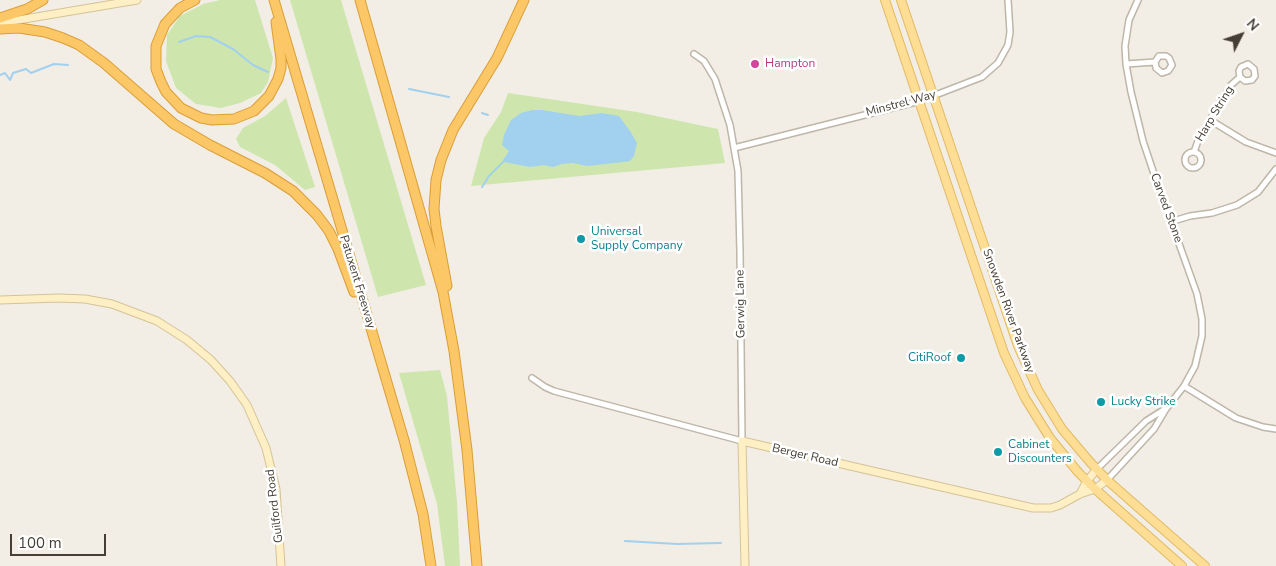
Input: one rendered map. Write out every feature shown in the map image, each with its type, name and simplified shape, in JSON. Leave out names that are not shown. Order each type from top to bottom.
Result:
[{"type":"highway","points":[[0,18],[27,9],[43,0]]},
{"type":"highway","points":[[195,0],[180,8],[165,24],[156,46],[156,69],[160,82],[166,92],[182,108],[200,118],[224,120],[244,116],[254,111],[269,96],[278,79],[281,59],[273,0]]},
{"type":"highway","name":"Patuxent Freeway","points":[[273,0],[385,374],[416,485],[431,566]]},
{"type":"highway","points":[[360,0],[443,292],[454,351]]},
{"type":"highway","points":[[477,566],[467,450],[447,287],[436,226],[434,202],[436,180],[441,160],[453,130],[497,58],[524,0]]},
{"type":"highway","points":[[0,29],[19,28],[45,32],[64,38],[79,46],[104,63],[174,124],[265,173],[293,191],[306,203],[338,248],[385,374]]},
{"type":"main road","name":"Snowden River Parkway","points":[[885,0],[1004,353],[1016,380],[1050,438],[1087,481],[1182,566]]},
{"type":"main road","name":"Snowden River Parkway","points":[[901,0],[1015,338],[1029,372],[1048,408],[1078,449],[1107,480],[1205,566]]},
{"type":"street","points":[[0,23],[137,0]]},
{"type":"street","name":"Minstrel Way","points":[[734,148],[920,101],[972,82],[998,64],[1003,56],[1009,40],[1008,0]]},
{"type":"street","name":"Carved Stone","points":[[1107,480],[1154,429],[1166,408],[1184,386],[1198,355],[1202,336],[1202,319],[1193,282],[1143,142],[1131,92],[1126,64],[1126,33],[1133,8],[1138,0]]},
{"type":"street","name":"Gerwig Lane","points":[[694,54],[704,61],[715,79],[730,126],[739,185],[745,566]]},
{"type":"street","points":[[1126,64],[1155,62]]},
{"type":"street","name":"Harp String","points":[[1194,152],[1199,138],[1210,120],[1232,85],[1240,77]]},
{"type":"street","points":[[1210,120],[1246,142],[1276,153]]},
{"type":"street","points":[[1170,222],[1190,216],[1212,213],[1237,205],[1258,192],[1276,169]]},
{"type":"street","name":"Guilford Road","points":[[0,300],[59,298],[85,299],[112,304],[158,321],[187,340],[211,360],[247,405],[266,448],[276,489],[281,566]]},
{"type":"street","name":"Berger Road","points":[[532,378],[544,387],[554,391],[742,441],[1033,508],[1051,508],[1060,505],[1080,494],[1095,489],[1107,480]]},
{"type":"street","points":[[1184,386],[1236,418],[1263,427],[1276,429]]},
{"type":"street","name":"Carved Stone","points":[[1097,469],[1146,421],[1166,408]]},
{"type":"street","points":[[1080,494],[1087,481],[1097,469]]},
{"type":"green space","points":[[220,0],[255,0],[273,58],[268,82],[261,93],[240,103],[221,108],[196,104],[176,88],[166,61],[167,35],[180,16],[203,4]]},
{"type":"green space","points":[[290,0],[341,0],[426,285],[378,297]]},
{"type":"green space","points":[[508,93],[637,112],[718,129],[725,163],[471,186],[484,138],[501,112]]},
{"type":"green space","points":[[286,98],[315,187],[305,190],[275,165],[240,147],[236,139],[243,128],[265,116]]},
{"type":"green space","points":[[440,370],[447,396],[457,502],[460,566],[445,566],[437,504],[399,373]]},
{"type":"water","points":[[532,110],[579,116],[602,113],[619,116],[637,143],[634,156],[630,161],[588,166],[572,163],[553,167],[544,165],[530,167],[504,162],[503,160],[509,151],[502,145],[504,135],[511,120],[521,113]]},
{"type":"waterway","points":[[179,42],[196,36],[210,37],[233,49],[253,65],[268,72]]},
{"type":"waterway","points":[[0,75],[5,73],[10,80],[13,73],[26,69],[31,73],[54,64],[68,65]]},
{"type":"waterway","points":[[409,89],[449,97]]},
{"type":"waterway","points":[[482,113],[488,115]]},
{"type":"waterway","points":[[482,187],[489,176],[504,161]]},
{"type":"waterway","points":[[625,541],[677,544],[721,543]]},
{"type":"place","name":"Hampton","points":[[755,64]]},
{"type":"place","name":"Universal Supply Company","points":[[581,239]]},
{"type":"place","name":"CitiRoof","points":[[961,358]]},
{"type":"place","name":"Lucky Strike","points":[[1101,402]]},
{"type":"place","name":"Cabinet Discounters","points":[[998,452]]}]
